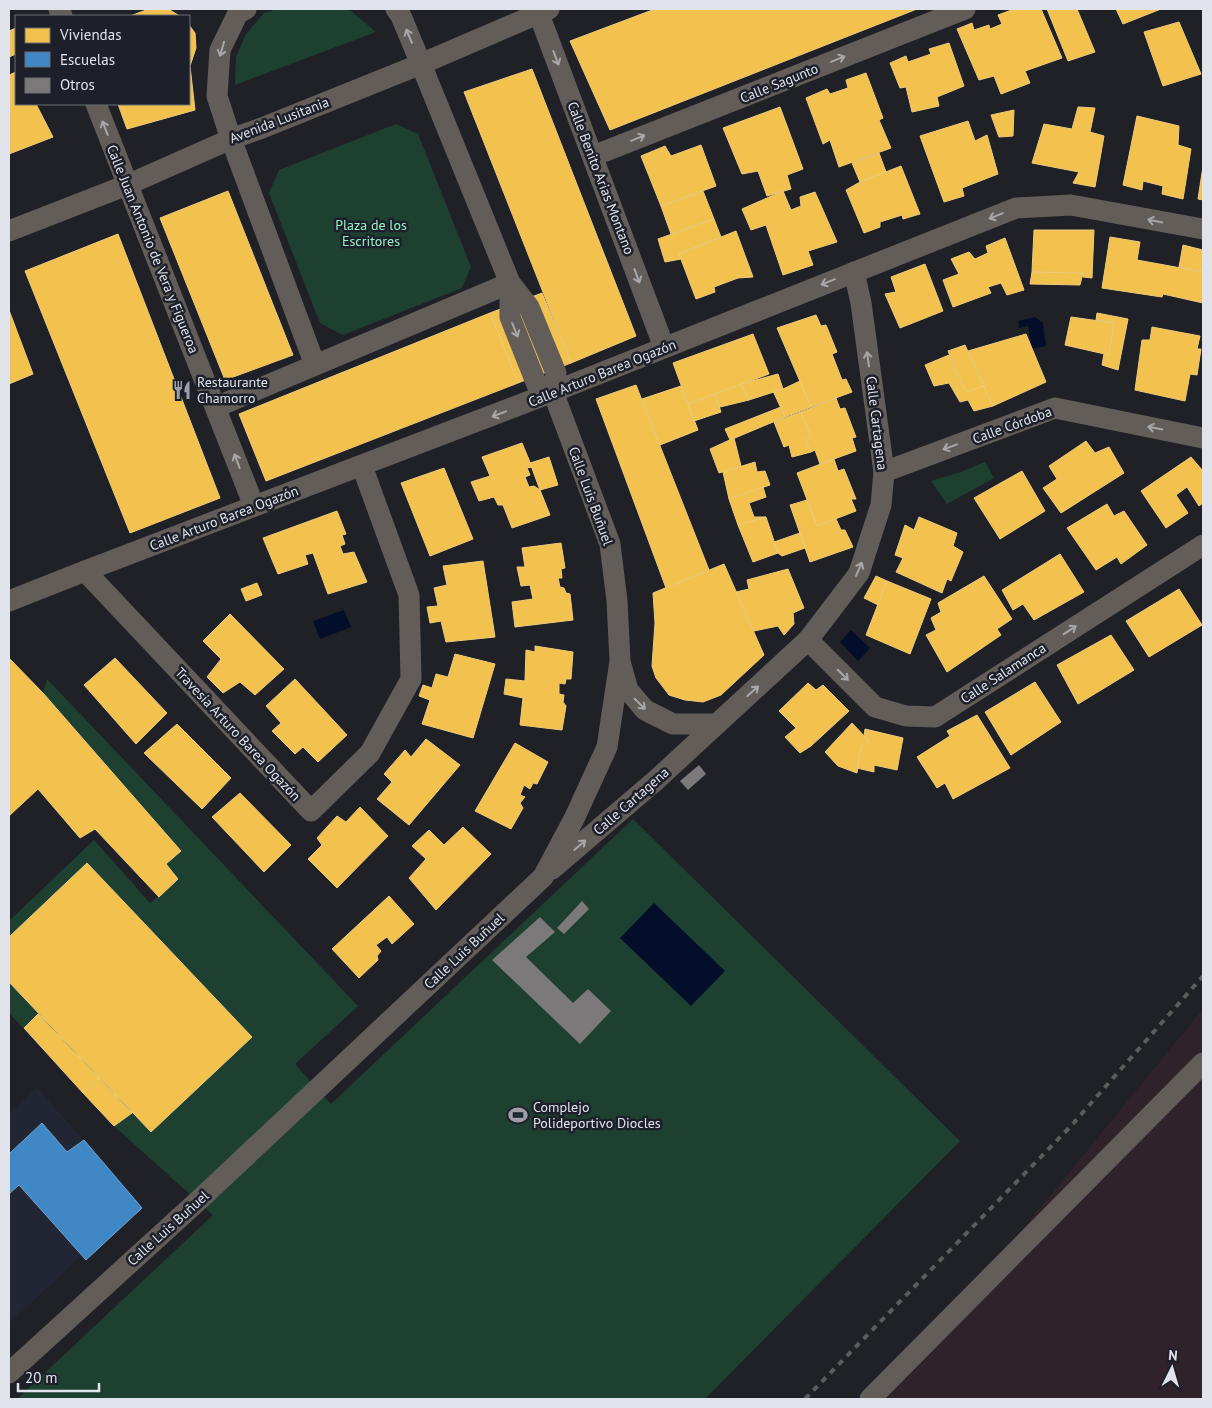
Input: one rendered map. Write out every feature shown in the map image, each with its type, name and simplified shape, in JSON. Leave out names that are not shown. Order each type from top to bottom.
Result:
[{"type":"street","points":[[396,9],[401,16],[421,64],[510,283],[510,317],[537,385],[553,392]]},
{"type":"street","name":"Calle Sagunto","points":[[593,156],[965,9]]},
{"type":"street","points":[[237,10],[220,50],[217,96],[315,365]]},
{"type":"street","name":"Avenida Lusitania","points":[[9,231],[127,185],[231,138],[262,128],[421,64],[541,10]]},
{"type":"street","name":"Calle Benito Arias Montano","points":[[541,10],[664,347]]},
{"type":"street","name":"Calle Juan Antonio de Vera y Figueroa","points":[[96,105],[254,506]]},
{"type":"street","name":"Calle Arturo Barea Ogazón","points":[[9,601],[553,392],[1016,208],[1071,205],[1203,229]]},
{"type":"street","name":"Calle Cartagena","points":[[543,877],[655,781],[808,640],[858,573],[881,505],[884,472],[861,303],[854,272]]},
{"type":"street","points":[[216,407],[510,283]]},
{"type":"street","name":"Calle Luis Buñuel","points":[[9,1373],[191,1207],[543,877],[574,819],[607,747],[620,661],[617,601],[610,544],[553,392]]},
{"type":"street","name":"Calle Córdoba","points":[[884,472],[1055,408],[1203,438]]},
{"type":"street","name":"Travesía Arturo Barea Ogazón","points":[[85,571],[311,810],[370,753],[410,679],[409,595],[362,466]]},
{"type":"street","name":"Calle Salamanca","points":[[808,640],[875,707],[906,716],[934,717],[1203,545]]},
{"type":"street","points":[[620,661],[628,690],[645,710],[672,724],[717,724]]},
{"type":"street","points":[[870,1399],[1203,1063]]},
{"type":"shaded area","points":[[1203,1009],[1203,1399],[884,1399]]},
{"type":"shaded area","points":[[37,1088],[140,1202],[9,1323],[9,1115]]},
{"type":"green space","points":[[277,9],[344,9],[351,11],[376,32],[235,85],[236,57],[246,34],[264,13]]},
{"type":"green space","name":"Plaza de los Escritores","points":[[396,124],[418,134],[471,267],[462,288],[343,335],[320,323],[269,193],[279,170]]},
{"type":"green space","points":[[985,462],[994,478],[947,504],[931,481],[961,472]]},
{"type":"green space","name":"Complejo Polideportivo Diocles","points":[[47,679],[358,1006],[295,1064],[331,1104],[633,819],[960,1141],[705,1399],[17,1399],[213,1215],[114,1126],[9,1013],[9,921],[94,840],[150,903],[178,879],[166,864],[181,851],[43,693]]},
{"type":"water","points":[[1035,317],[1043,323],[1046,346],[1032,349],[1028,326],[1019,328],[1018,321]]},
{"type":"water","points":[[344,610],[351,627],[320,639],[313,621]]},
{"type":"water","points":[[851,630],[870,648],[858,661],[840,642]]},
{"type":"water","points":[[654,903],[725,971],[691,1006],[620,938]]},
{"type":"building: Viviendas","points":[[149,9],[168,9],[178,15],[133,15]]},
{"type":"building: Viviendas","points":[[655,9],[917,9],[610,130],[570,41]]},
{"type":"building: Viviendas","points":[[1014,9],[1041,9],[1062,58],[1025,71],[1030,83],[1001,94],[994,76],[979,80],[957,29],[972,23],[974,30],[989,25],[990,29],[1002,24],[998,15]]},
{"type":"building: Viviendas","points":[[1047,9],[1077,9],[1095,52],[1068,61]]},
{"type":"building: Viviendas","points":[[1116,9],[1161,9],[1123,24]]},
{"type":"building: Viviendas","points":[[1179,22],[1201,74],[1163,86],[1144,32]]},
{"type":"building: Viviendas","points":[[190,26],[195,33],[196,48],[190,66]]},
{"type":"building: Viviendas","points":[[15,28],[15,54],[9,57],[9,31]]},
{"type":"building: Viviendas","points":[[949,43],[964,86],[937,97],[939,106],[912,112],[906,87],[900,88],[890,63],[906,56],[908,62],[931,54],[929,49]]},
{"type":"building: Viviendas","points":[[190,66],[195,110],[127,129],[118,105],[190,105]]},
{"type":"building: Viviendas","points":[[532,69],[636,336],[571,363],[464,92]]},
{"type":"building: Viviendas","points":[[15,72],[15,105],[37,105],[53,137],[9,154],[9,75]]},
{"type":"building: Viviendas","points":[[866,73],[883,118],[879,120],[891,148],[839,167],[830,140],[823,144],[806,98],[827,89],[830,94],[848,88],[846,80]]},
{"type":"building: Viviendas","points":[[780,107],[803,169],[787,175],[791,189],[767,196],[758,171],[742,174],[723,128]]},
{"type":"building: Viviendas","points":[[1078,107],[1095,108],[1090,132],[1104,136],[1095,187],[1073,183],[1079,172],[1032,163],[1044,124],[1072,129]]},
{"type":"building: Viviendas","points":[[1014,110],[1013,136],[999,137],[991,115]]},
{"type":"building: Viviendas","points":[[1137,116],[1179,126],[1178,145],[1191,149],[1183,199],[1162,194],[1163,186],[1143,181],[1142,190],[1123,185]]},
{"type":"building: Viviendas","points":[[968,121],[975,141],[987,135],[998,174],[962,188],[964,196],[944,202],[920,136]]},
{"type":"building: Viviendas","points":[[701,145],[716,186],[661,206],[641,156],[665,146],[671,156]]},
{"type":"building: Viviendas","points":[[879,153],[886,172],[860,182],[852,163]]},
{"type":"building: Viviendas","points":[[901,166],[920,214],[903,219],[902,215],[880,222],[880,227],[864,233],[846,190],[860,182]]},
{"type":"building: Viviendas","points":[[1203,166],[1203,200],[1198,199]]},
{"type":"building: Viviendas","points":[[228,191],[293,355],[225,380],[160,218]]},
{"type":"building: Viviendas","points":[[703,191],[714,219],[671,234],[661,206]]},
{"type":"building: Viviendas","points":[[783,191],[791,210],[801,206],[800,197],[815,192],[837,242],[808,251],[813,265],[783,275],[766,225],[751,230],[742,209]]},
{"type":"building: Viviendas","points":[[714,219],[721,237],[679,254],[681,259],[665,262],[658,239]]},
{"type":"building: Viviendas","points":[[1034,230],[1094,230],[1092,278],[1083,277],[1083,273],[1032,272]]},
{"type":"building: Viviendas","points":[[736,231],[753,277],[738,278],[714,287],[715,292],[696,299],[679,254]]},
{"type":"building: Viviendas","points":[[118,234],[220,498],[130,533],[25,271]]},
{"type":"building: Viviendas","points":[[1110,237],[1140,242],[1137,260],[1203,272],[1203,303],[1163,294],[1162,297],[1102,288]]},
{"type":"building: Viviendas","points":[[1005,238],[1024,290],[1007,295],[1001,283],[988,287],[991,293],[953,307],[943,280],[959,274],[951,259],[969,252],[975,259],[988,253],[986,246]]},
{"type":"building: Viviendas","points":[[1183,245],[1203,250],[1203,272],[1179,267]]},
{"type":"building: Viviendas","points":[[925,264],[943,311],[900,328],[885,294],[896,292],[891,277]]},
{"type":"building: Viviendas","points":[[1032,272],[1083,273],[1080,285],[1030,284]]},
{"type":"building: Viviendas","points":[[542,293],[571,363],[518,383],[490,313]]},
{"type":"building: Viviendas","points":[[9,310],[33,374],[9,384]]},
{"type":"building: Viviendas","points":[[490,313],[518,383],[266,481],[239,414]]},
{"type":"building: Viviendas","points":[[1097,313],[1128,319],[1118,370],[1102,365],[1104,354],[1109,355],[1114,323],[1096,320]]},
{"type":"building: Viviendas","points":[[816,315],[821,326],[826,325],[837,352],[832,354],[842,380],[846,379],[852,392],[811,407],[777,328]]},
{"type":"building: Viviendas","points":[[1071,317],[1114,323],[1109,355],[1065,345]]},
{"type":"building: Viviendas","points":[[1152,327],[1200,336],[1197,349],[1201,349],[1197,375],[1190,374],[1185,401],[1135,390],[1142,340],[1150,340]]},
{"type":"building: Viviendas","points":[[753,334],[769,374],[688,404],[673,363]]},
{"type":"building: Viviendas","points":[[1026,334],[1046,382],[993,406],[968,351]]},
{"type":"building: Viviendas","points":[[965,345],[984,387],[966,392],[948,351]]},
{"type":"building: Viviendas","points":[[949,355],[966,392],[984,386],[993,406],[974,411],[968,400],[960,402],[949,383],[934,386],[925,365]]},
{"type":"building: Viviendas","points":[[778,374],[783,389],[749,400],[741,384]]},
{"type":"building: Viviendas","points":[[800,381],[811,407],[785,417],[773,391],[783,389]]},
{"type":"building: Viviendas","points":[[741,384],[749,400],[720,407],[715,394]]},
{"type":"building: Viviendas","points":[[636,385],[709,570],[666,588],[596,399]]},
{"type":"building: Viviendas","points":[[681,386],[698,430],[660,445],[642,399]]},
{"type":"building: Viviendas","points":[[715,394],[721,412],[694,421],[688,404]]},
{"type":"building: Viviendas","points":[[836,398],[840,409],[845,408],[856,437],[852,438],[856,451],[820,464],[815,450],[811,452],[805,440],[811,437],[801,412]]},
{"type":"building: Viviendas","points":[[781,407],[785,417],[730,440],[725,429]]},
{"type":"building: Viviendas","points":[[801,412],[811,437],[805,440],[811,452],[792,457],[789,445],[784,447],[774,422]]},
{"type":"building: Viviendas","points":[[734,438],[741,466],[719,473],[710,449]]},
{"type":"building: Viviendas","points":[[1086,441],[1095,453],[1109,447],[1124,473],[1061,513],[1043,488],[1057,479],[1049,466]]},
{"type":"building: Viviendas","points":[[522,443],[532,467],[527,468],[530,475],[525,477],[529,487],[534,486],[540,490],[550,515],[512,528],[503,505],[498,505],[494,497],[479,501],[471,482],[490,476],[482,457]]},
{"type":"building: Viviendas","points":[[549,457],[558,485],[540,490],[530,463]]},
{"type":"building: Viviendas","points":[[1191,457],[1203,471],[1203,503],[1199,506],[1187,487],[1176,495],[1188,513],[1166,528],[1141,491]]},
{"type":"building: Viviendas","points":[[834,459],[838,471],[844,469],[856,499],[851,499],[856,511],[817,526],[797,473]]},
{"type":"building: Viviendas","points":[[755,462],[757,472],[765,471],[770,485],[729,499],[723,472]]},
{"type":"building: Viviendas","points":[[444,468],[473,539],[430,556],[401,483]]},
{"type":"building: Viviendas","points":[[1022,471],[1045,511],[1000,539],[974,498]]},
{"type":"building: Viviendas","points":[[763,487],[766,497],[749,503],[754,517],[766,517],[738,525],[729,499]]},
{"type":"building: Viviendas","points":[[807,500],[817,526],[836,519],[841,530],[845,530],[853,547],[810,562],[790,505]]},
{"type":"building: Viviendas","points":[[1107,504],[1114,516],[1124,511],[1147,545],[1121,564],[1117,557],[1096,570],[1067,528]]},
{"type":"building: Viviendas","points":[[337,511],[346,534],[342,535],[345,544],[340,546],[343,554],[354,552],[367,582],[328,594],[313,553],[305,555],[308,564],[278,574],[263,538]]},
{"type":"building: Viviendas","points":[[766,517],[778,553],[753,562],[738,525]]},
{"type":"building: Viviendas","points":[[919,517],[957,533],[953,546],[963,552],[951,581],[947,579],[942,593],[896,572],[903,558],[895,555],[905,525],[914,530]]},
{"type":"building: Viviendas","points":[[800,533],[805,548],[782,556],[778,553],[774,542]]},
{"type":"building: Viviendas","points":[[561,543],[565,568],[561,569],[562,578],[558,578],[560,587],[570,594],[573,620],[515,627],[512,602],[533,599],[530,585],[521,586],[517,567],[525,567],[522,548]]},
{"type":"building: Viviendas","points":[[1060,554],[1084,592],[1034,620],[1023,604],[1013,610],[1002,590]]},
{"type":"building: Viviendas","points":[[483,561],[495,637],[446,642],[441,621],[430,623],[427,607],[438,606],[434,588],[447,585],[443,566]]},
{"type":"building: Viviendas","points":[[724,564],[764,655],[721,695],[703,702],[685,700],[669,695],[656,678],[652,666],[655,623],[653,593]]},
{"type":"building: Viviendas","points":[[788,569],[804,608],[793,613],[794,624],[784,635],[778,626],[754,631],[736,592],[749,589],[747,580]]},
{"type":"building: Viviendas","points":[[876,576],[887,581],[878,605],[864,598]]},
{"type":"building: Viviendas","points":[[984,576],[1012,619],[997,629],[1001,635],[947,672],[926,635],[936,630],[931,618],[941,612],[938,603]]},
{"type":"building: Viviendas","points":[[887,581],[931,599],[910,654],[866,635]]},
{"type":"building: Viviendas","points":[[257,583],[262,595],[246,601],[241,589]]},
{"type":"building: Viviendas","points":[[1179,589],[1202,625],[1149,657],[1126,621]]},
{"type":"building: Viviendas","points":[[230,614],[284,669],[255,695],[240,682],[223,693],[207,677],[221,659],[203,641]]},
{"type":"building: Viviendas","points":[[1111,635],[1134,670],[1078,704],[1057,665]]},
{"type":"building: Viviendas","points":[[535,646],[573,652],[571,679],[566,679],[565,684],[559,683],[559,694],[564,695],[563,702],[566,706],[562,730],[520,725],[523,698],[504,694],[506,679],[525,681],[526,650],[535,652]]},
{"type":"building: Viviendas","points":[[455,654],[495,664],[473,738],[422,724],[430,700],[419,696],[423,685],[432,688],[436,674],[448,677]]},
{"type":"building: Viviendas","points":[[9,658],[43,693],[181,851],[166,864],[178,879],[159,897],[95,829],[80,838],[38,789],[9,816]]},
{"type":"building: Viviendas","points":[[115,658],[167,713],[136,744],[84,685]]},
{"type":"building: Viviendas","points":[[295,679],[347,735],[318,762],[303,747],[295,754],[272,731],[281,723],[266,706]]},
{"type":"building: Viviendas","points":[[1035,682],[1061,722],[1011,755],[985,712]]},
{"type":"building: Viviendas","points":[[808,683],[816,690],[823,685],[849,711],[811,746],[800,753],[785,737],[796,728],[779,711]]},
{"type":"building: Viviendas","points":[[977,715],[1010,768],[953,799],[945,783],[937,788],[917,757],[950,736],[947,731]]},
{"type":"building: Viviendas","points":[[852,723],[869,741],[861,748],[857,773],[838,766],[825,752]]},
{"type":"building: Viviendas","points":[[177,724],[231,778],[202,809],[144,753]]},
{"type":"building: Viviendas","points":[[865,729],[903,738],[897,770],[874,765],[874,772],[857,768],[861,748],[869,741],[864,736]]},
{"type":"building: Viviendas","points":[[426,739],[460,765],[409,825],[377,799],[392,782],[384,774],[405,750],[411,757]]},
{"type":"building: Viviendas","points":[[515,743],[548,762],[537,784],[533,783],[530,789],[524,785],[520,795],[525,797],[520,803],[523,808],[511,829],[475,811]]},
{"type":"building: Viviendas","points":[[240,793],[291,845],[264,872],[212,817]]},
{"type":"building: Viviendas","points":[[360,807],[388,836],[337,888],[308,859],[322,845],[317,838],[337,816],[346,822]]},
{"type":"building: Viviendas","points":[[463,827],[491,854],[436,910],[409,878],[426,859],[412,846],[429,830],[444,845]]},
{"type":"building: Viviendas","points":[[87,863],[252,1037],[151,1132],[9,982],[9,937]]},
{"type":"building: Viviendas","points":[[389,896],[414,924],[392,944],[387,937],[376,945],[381,951],[377,956],[378,960],[359,978],[332,949]]},
{"type":"building: Viviendas","points":[[38,1014],[99,1078],[83,1093],[24,1028]]},
{"type":"building: Viviendas","points":[[99,1078],[132,1113],[114,1126],[83,1093]]},
{"type":"building: Escuelas","points":[[42,1123],[67,1152],[84,1140],[142,1208],[86,1260],[19,1185],[9,1194],[9,1154]]},
{"type":"building: Otros","points":[[699,765],[706,774],[688,790],[680,781]]},
{"type":"building: Otros","points":[[582,901],[589,909],[564,934],[557,928]]},
{"type":"building: Otros","points":[[540,917],[555,932],[526,957],[573,1003],[588,989],[611,1011],[580,1044],[492,960]]},
{"type":"railway","points":[[805,1399],[1070,1127],[1203,976]]},
{"type":"place","name":"Restaurante Chamorro","points":[[182,390]]},
{"type":"place","name":"Complejo Polideportivo Diocles","points":[[518,1115]]}]
